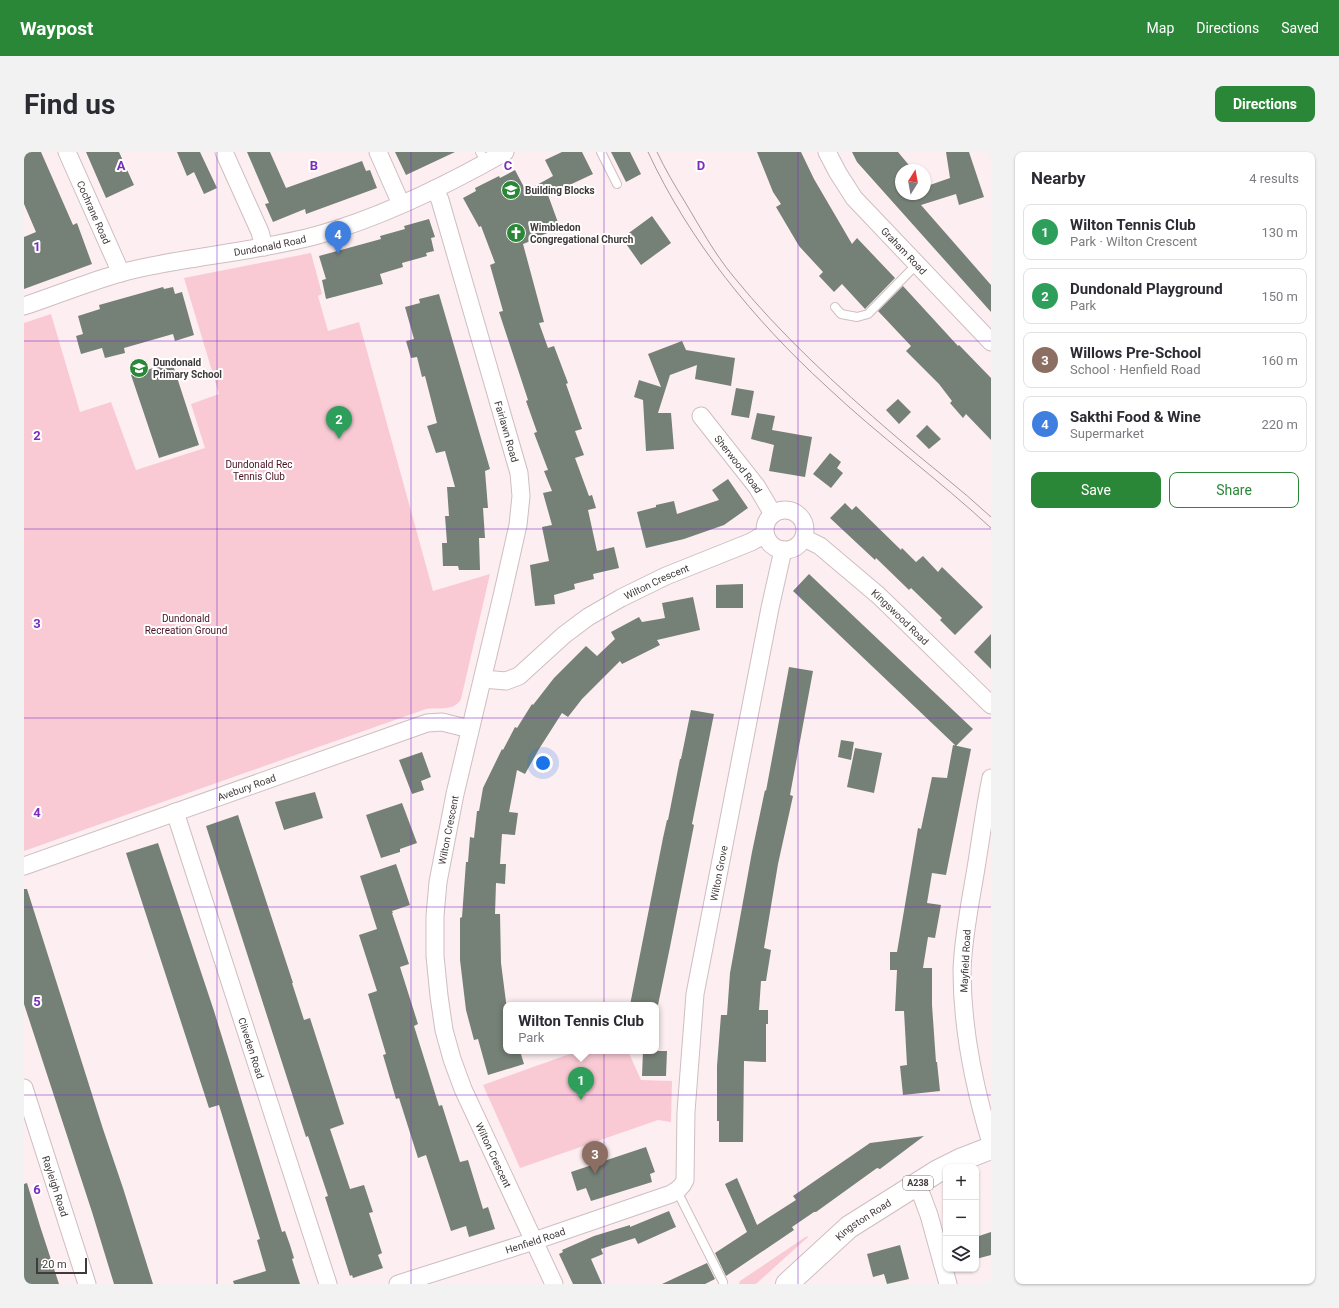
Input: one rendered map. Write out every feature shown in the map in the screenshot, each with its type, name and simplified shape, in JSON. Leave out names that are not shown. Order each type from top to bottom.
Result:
[{"type":"main road","name":"Kingston Road","points":[[787,1284],[842,1232],[917,1183],[952,1163],[991,1148]]},
{"type":"street","name":"Cochrane Road","points":[[67,152],[121,273]]},
{"type":"street","points":[[224,152],[260,232],[264,247]]},
{"type":"street","points":[[378,152],[401,204]]},
{"type":"street","name":"Dundonald Road","points":[[24,306],[121,273],[151,266],[241,252],[294,241],[341,228],[435,189],[484,157],[505,152]]},
{"type":"street","name":"Graham Road","points":[[827,152],[854,198],[991,342]]},
{"type":"street","name":"Fairlawn Road","points":[[435,189],[442,207],[519,473],[521,496],[518,525],[483,679]]},
{"type":"street","name":"Sherwood Road","points":[[701,416],[757,487],[773,514]]},
{"type":"street","points":[[781,510],[789,510],[796,513],[803,520],[805,529],[804,538],[799,545],[792,549],[783,550],[775,548],[768,542],[765,534],[765,526],[768,519],[773,514],[781,510]]},
{"type":"street","name":"Wilton Crescent","points":[[554,1284],[463,1089],[452,1059],[444,1030],[439,996],[435,950],[435,916],[438,882],[446,835],[483,679],[506,681],[519,676],[564,635],[588,617],[621,598],[666,576],[751,542],[765,534]]},
{"type":"street","name":"Kingswood Road","points":[[804,538],[820,546],[878,595],[991,705]]},
{"type":"street","name":"Wilton Grove","points":[[674,1192],[682,1186],[685,1180],[686,1112],[695,994],[770,608],[783,550]]},
{"type":"street","name":"Avebury Road","points":[[24,866],[428,723],[442,722],[470,729]]},
{"type":"street","name":"Mayfield Road","points":[[991,778],[965,939],[962,968],[963,997],[968,1042],[981,1111],[991,1143]]},
{"type":"street","name":"Cliveden Road","points":[[175,812],[328,1284]]},
{"type":"street","name":"Rayleigh Road","points":[[24,1088],[87,1284]]},
{"type":"street","points":[[917,1183],[929,1215],[948,1284]]},
{"type":"street","name":"Henfield Road","points":[[398,1284],[534,1241],[674,1192]]},
{"type":"lane","points":[[601,152],[617,184]]},
{"type":"lane","points":[[835,307],[841,314],[857,317],[868,314],[917,264]]},
{"type":"lane","points":[[674,1192],[723,1282]]},
{"type":"green space","name":"Dundonald Recreation Ground","points":[[311,253],[322,294],[318,296],[328,331],[359,322],[433,591],[490,574],[461,699],[454,706],[426,709],[24,851],[24,323],[51,314],[80,412],[111,402],[136,470],[205,448],[191,404],[219,394],[184,278]]},
{"type":"green space","points":[[570,1054],[629,1054],[641,1080],[672,1081],[671,1122],[658,1120],[520,1168],[483,1085]]},
{"type":"green space","points":[[807,1236],[808,1237],[756,1284],[739,1284],[740,1281]]},
{"type":"building","points":[[24,152],[41,152],[73,225],[77,223],[92,264],[24,289],[24,237],[36,232],[24,204]]},
{"type":"building","points":[[86,152],[119,152],[134,185],[106,198]]},
{"type":"building","points":[[177,152],[200,152],[217,188],[204,194],[194,172],[187,176]]},
{"type":"building","points":[[247,152],[270,152],[286,188],[362,161],[366,171],[370,170],[377,188],[306,214],[305,209],[273,222],[265,204],[269,203]]},
{"type":"building","points":[[395,152],[455,152],[406,175]]},
{"type":"building","points":[[562,152],[582,152],[593,174],[548,195],[560,228],[523,244],[544,322],[539,323],[548,348],[554,346],[568,383],[566,384],[582,429],[575,431],[584,455],[575,458],[589,496],[592,495],[596,508],[588,510],[597,551],[614,547],[619,568],[593,574],[594,579],[574,584],[575,589],[554,595],[555,604],[535,606],[530,565],[549,561],[542,527],[552,525],[543,493],[552,491],[544,471],[548,470],[534,433],[537,432],[526,401],[528,400],[499,312],[503,311],[490,265],[495,263],[481,226],[479,227],[463,198],[476,191],[475,188],[515,170],[526,191],[553,176],[545,160]]},
{"type":"building","points":[[611,152],[630,152],[641,174],[626,182]]},
{"type":"building","points":[[757,152],[801,152],[814,179],[852,244],[857,238],[895,278],[865,309],[842,284],[834,292],[819,276],[823,272],[799,246],[776,207],[781,204],[773,192]]},
{"type":"building","points":[[852,152],[898,152],[908,164],[895,164],[895,200],[931,200],[931,185],[950,178],[946,152],[969,152],[984,197],[959,205],[956,194],[921,205],[991,285],[991,312],[857,162]]},
{"type":"building","points":[[652,216],[671,243],[641,265],[622,238]]},
{"type":"building","points":[[429,219],[435,237],[431,238],[434,251],[426,253],[427,256],[402,263],[403,267],[380,274],[383,284],[326,299],[322,280],[326,279],[319,256],[381,239],[380,236],[405,229],[404,226]]},
{"type":"building","points":[[903,286],[958,346],[959,345],[991,378],[991,440],[966,414],[963,418],[950,403],[952,401],[939,384],[906,351],[911,346],[878,311]]},
{"type":"building","points":[[163,287],[164,289],[173,287],[175,294],[182,292],[194,335],[175,341],[173,334],[124,348],[125,353],[105,358],[102,348],[81,354],[76,336],[83,334],[78,316],[100,309],[99,305]]},
{"type":"building","points":[[439,294],[490,469],[485,471],[488,508],[483,508],[485,538],[479,538],[480,570],[459,570],[458,566],[443,566],[442,543],[447,543],[445,516],[449,516],[447,487],[455,487],[445,451],[436,453],[427,426],[437,423],[425,376],[422,377],[417,357],[411,358],[406,341],[414,339],[405,307],[420,303],[419,299]]},
{"type":"building","points":[[682,341],[686,350],[735,358],[731,386],[695,379],[697,365],[670,375],[658,413],[671,413],[674,449],[646,451],[643,400],[634,397],[639,380],[661,387],[648,354]]},
{"type":"building","points":[[172,362],[199,445],[159,458],[131,375]]},
{"type":"building","points":[[736,388],[754,391],[749,418],[731,415]]},
{"type":"building","points":[[898,399],[911,412],[899,424],[886,410]]},
{"type":"building","points":[[757,413],[775,416],[772,430],[812,437],[805,477],[769,471],[774,445],[751,439]]},
{"type":"building","points":[[927,425],[941,439],[929,449],[916,436]]},
{"type":"building","points":[[830,453],[841,462],[837,468],[843,473],[831,488],[813,474]]},
{"type":"building","points":[[728,479],[748,508],[724,525],[684,539],[646,548],[637,512],[656,507],[656,505],[674,501],[677,514],[719,500],[712,490]]},
{"type":"building","points":[[845,503],[852,510],[856,506],[901,550],[902,548],[916,562],[923,556],[938,572],[942,567],[983,607],[955,635],[940,620],[942,618],[911,588],[909,590],[876,558],[875,560],[830,518]]},
{"type":"building","points":[[809,574],[973,729],[956,746],[793,591]]},
{"type":"building","points":[[743,584],[743,608],[716,608],[716,585]]},
{"type":"building","points":[[693,597],[700,630],[657,640],[660,645],[622,664],[620,661],[582,699],[568,717],[562,713],[525,774],[517,770],[509,812],[518,813],[515,835],[502,834],[500,864],[506,864],[505,884],[496,883],[495,914],[500,914],[501,963],[506,1002],[503,1002],[503,1054],[521,1054],[524,1064],[488,1075],[478,1039],[474,1040],[466,1010],[460,960],[460,918],[462,917],[466,862],[468,862],[470,837],[474,838],[477,811],[479,811],[483,788],[502,749],[503,750],[515,727],[517,728],[532,704],[533,705],[554,678],[586,646],[597,656],[615,639],[611,632],[639,617],[642,622],[665,618],[662,603]]},
{"type":"building","points":[[991,634],[991,669],[974,652]]},
{"type":"building","points":[[789,667],[813,671],[790,795],[793,796],[778,864],[764,948],[771,950],[766,981],[761,981],[759,1010],[768,1010],[768,1024],[766,1024],[766,1062],[744,1061],[743,1142],[719,1142],[719,1121],[717,1121],[717,1066],[721,1015],[727,1015],[730,973],[752,852],[765,790],[766,791]]},
{"type":"building","points":[[691,710],[714,714],[692,824],[694,825],[659,1002],[631,1002],[663,838]]},
{"type":"building","points":[[841,740],[854,742],[851,760],[838,757]]},
{"type":"building","points":[[953,745],[971,749],[946,875],[932,873],[927,903],[941,905],[935,938],[928,937],[923,968],[932,968],[932,1005],[936,1062],[940,1091],[903,1095],[900,1066],[907,1065],[904,1011],[895,1011],[897,970],[890,970],[890,952],[897,952],[918,828],[921,829],[932,777],[947,778]]},
{"type":"building","points":[[855,748],[882,753],[874,793],[847,787]]},
{"type":"building","points":[[422,752],[431,777],[421,781],[424,790],[412,794],[399,760]]},
{"type":"building","points":[[315,792],[323,818],[284,830],[275,802]]},
{"type":"building","points":[[402,803],[417,843],[400,849],[400,852],[381,858],[366,815]]},
{"type":"building","points":[[238,815],[304,1020],[310,1018],[344,1124],[330,1129],[350,1189],[364,1185],[373,1212],[369,1213],[382,1253],[378,1255],[383,1268],[353,1278],[352,1275],[350,1276],[325,1197],[328,1196],[308,1136],[306,1137],[206,826]]},
{"type":"building","points":[[158,843],[214,1011],[282,1232],[285,1231],[290,1245],[294,1258],[292,1259],[300,1284],[234,1284],[233,1281],[266,1271],[257,1240],[260,1239],[219,1105],[209,1108],[126,853]]},
{"type":"building","points":[[396,864],[410,905],[392,911],[392,913],[409,964],[400,967],[418,1024],[414,1026],[439,1106],[442,1105],[460,1162],[468,1160],[483,1209],[488,1207],[495,1229],[469,1237],[466,1226],[451,1231],[426,1155],[418,1158],[399,1098],[396,1099],[383,1055],[386,1054],[368,994],[377,991],[359,935],[377,929],[360,876]]},
{"type":"building","points":[[24,889],[27,889],[153,1284],[114,1284],[24,1004]]},
{"type":"building","points":[[659,1051],[667,1051],[666,1076],[642,1076],[643,1054],[659,1054]]},
{"type":"building","points":[[924,1136],[880,1169],[877,1168],[816,1212],[792,1227],[794,1230],[726,1276],[715,1253],[747,1232],[725,1184],[737,1178],[757,1225],[796,1200],[793,1196],[870,1143]]},
{"type":"building","points":[[646,1147],[655,1172],[650,1174],[652,1182],[591,1201],[586,1188],[577,1191],[571,1172]]},
{"type":"building","points":[[27,1183],[59,1284],[24,1284],[24,1184]]},
{"type":"building","points":[[669,1211],[676,1227],[638,1244],[635,1238],[601,1249],[603,1254],[591,1259],[602,1284],[573,1284],[559,1254],[563,1252],[562,1250],[594,1236],[630,1225],[630,1227]]},
{"type":"building","points":[[991,1232],[991,1255],[979,1258],[979,1236]]},
{"type":"building","points":[[900,1245],[909,1279],[887,1284],[884,1274],[873,1277],[867,1254]]},
{"type":"building","points":[[707,1263],[715,1279],[705,1284],[662,1284]]},
{"type":"tram line","points":[[648,152],[683,217],[704,248],[725,278],[773,334],[846,404],[991,528]]},
{"type":"tram line","points":[[657,152],[674,184],[720,258],[733,276],[770,318],[851,398],[991,517]]},
{"type":"place","name":"Building Blocks","points":[[511,190]]},
{"type":"place","name":"Wimbledon Congregational Church","points":[[516,233]]},
{"type":"place","name":"Sakthi Food & Wine","points":[[338,254]]},
{"type":"place","name":"Dundonald Primary School","points":[[139,368]]},
{"type":"place","name":"Dundonald Playground","points":[[339,439]]},
{"type":"place","name":"Wilton Tennis Club","points":[[581,1100]]},
{"type":"place","name":"Willows Pre-School","points":[[595,1174]]},
{"type":"park label","name":"Dundonald Rec Tennis Club","points":[[259,470]]}]
